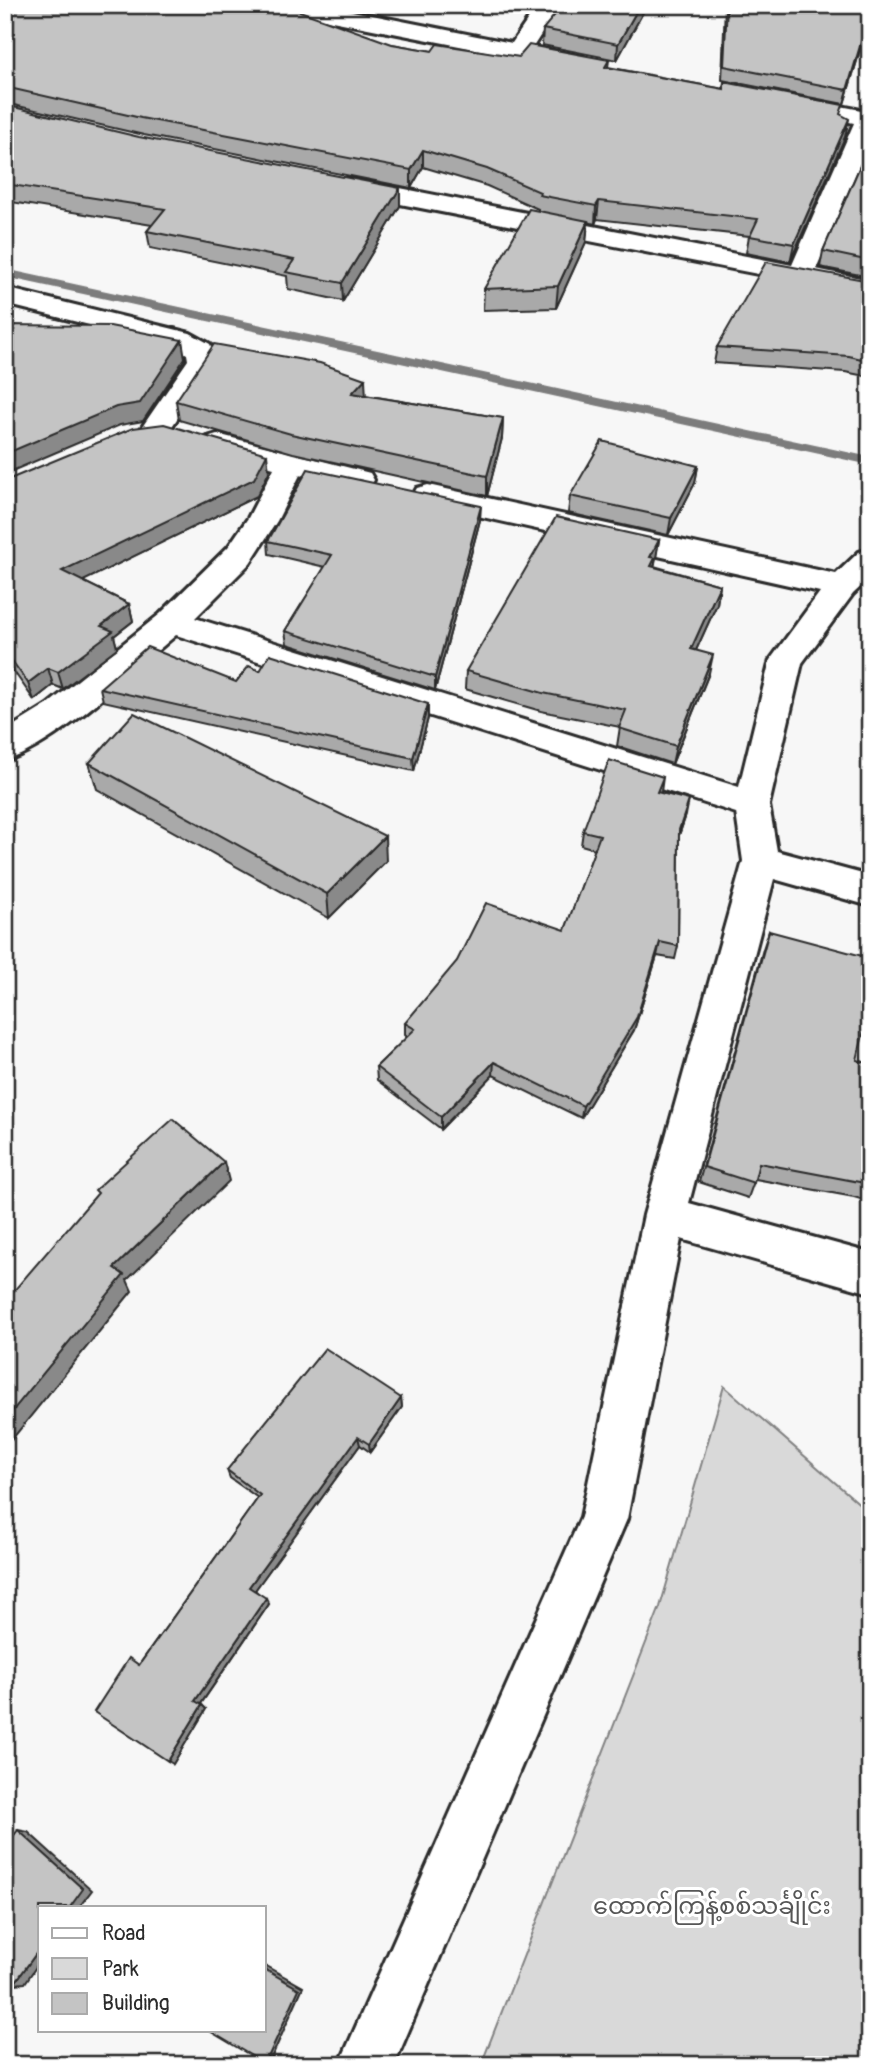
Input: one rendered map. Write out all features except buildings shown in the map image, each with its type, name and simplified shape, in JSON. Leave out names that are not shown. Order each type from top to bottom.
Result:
[{"type":"street","points":[[286,5],[599,66]]},
{"type":"street","points":[[518,51],[549,5]]},
{"type":"street","points":[[760,98],[869,117],[801,274]]},
{"type":"street","points":[[321,180],[870,288]]},
{"type":"street","points":[[5,296],[180,340],[200,350],[202,360],[165,434],[391,487],[856,573],[786,660],[752,805],[761,862],[665,1215],[604,1519],[366,2065]]},
{"type":"street","points":[[5,748],[59,714],[172,622],[239,555],[262,521],[290,465]]},
{"type":"street","points":[[172,622],[752,805]]},
{"type":"street","points":[[761,862],[870,891]]},
{"type":"street","points":[[665,1215],[870,1273]]},
{"type":"green space","name":"ထောက်ကြန့်စစ်သင်္ချိုင်း","points":[[724,1386],[870,1513],[870,2065],[481,2065],[660,1607]]},
{"type":"waterway","points":[[5,273],[870,461]]}]
